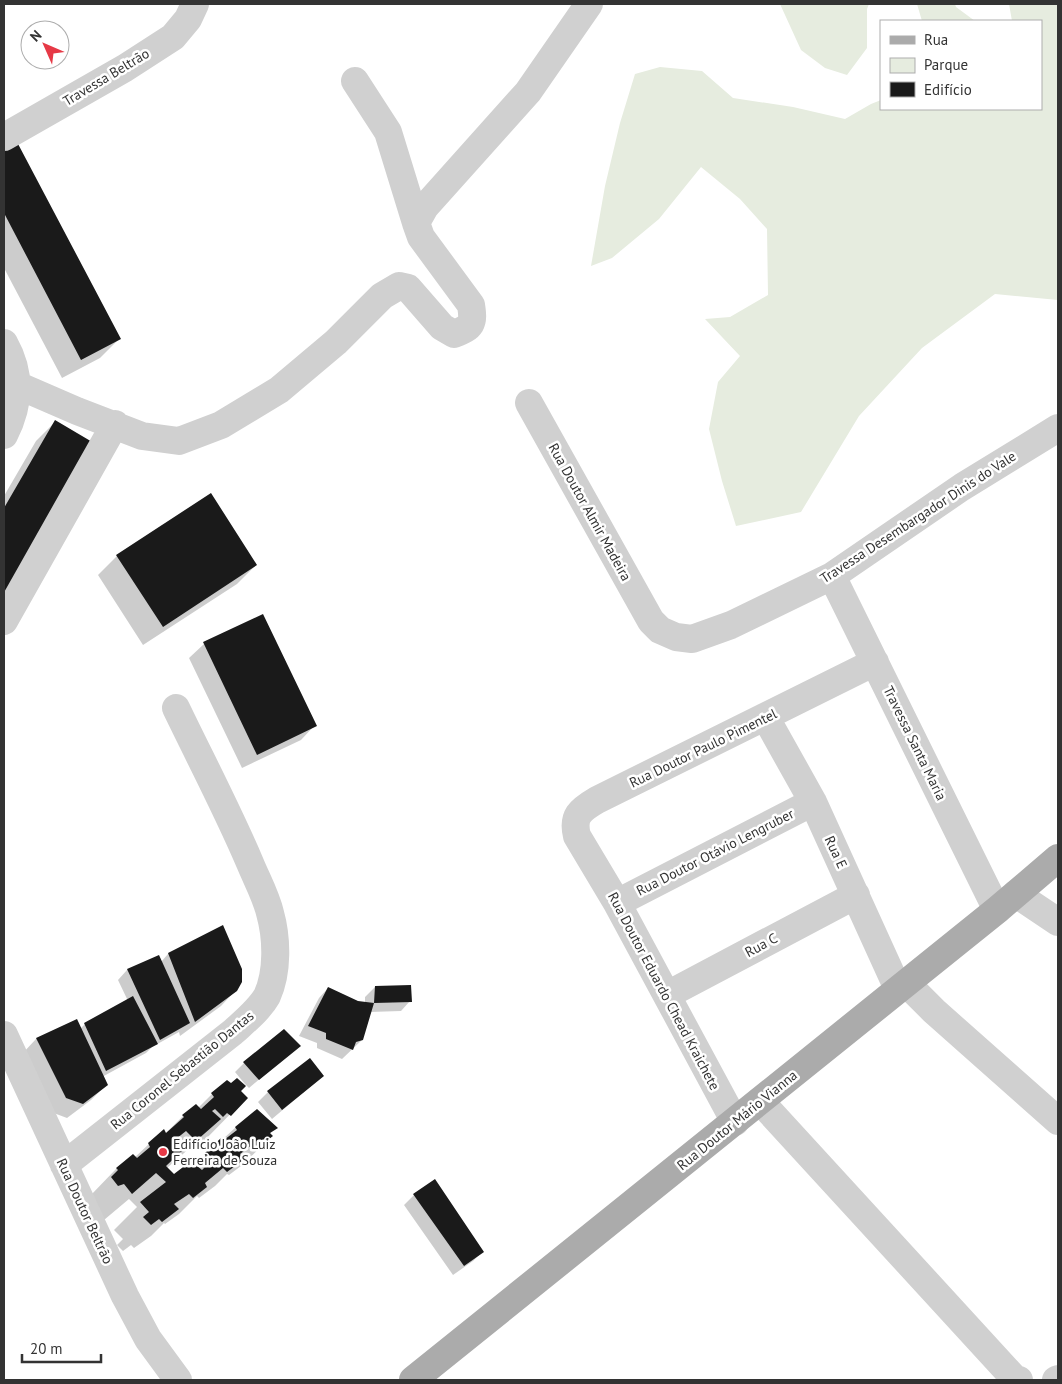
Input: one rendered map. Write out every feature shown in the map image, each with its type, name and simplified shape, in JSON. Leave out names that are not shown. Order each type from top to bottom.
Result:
[{"type":"main road","name":"Rua Doutor Mário Vianna","points":[[418,1379],[1007,902],[1058,858]]},
{"type":"street","name":"Travessa Beltrão","points":[[4,136],[125,68],[173,37],[188,19],[195,4]]},
{"type":"street","points":[[416,222],[425,207],[528,92],[588,4]]},
{"type":"street","points":[[17,385],[142,436],[179,441],[221,425],[279,390],[336,342],[382,296],[399,286],[408,288],[442,327],[454,334],[468,328],[473,319],[471,305],[421,237],[388,132],[354,81]]},
{"type":"street","points":[[4,342],[15,368],[17,385],[13,413],[6,431]]},
{"type":"street","name":"Rua Doutor Almir Madeira","points":[[529,403],[650,621]]},
{"type":"street","points":[[4,621],[115,424]]},
{"type":"street","name":"Travessa Desembargador Dinis do Vale","points":[[650,621],[660,630],[676,637],[692,639],[731,625],[832,576],[962,487],[1053,431]]},
{"type":"street","name":"Travessa Santa Maria","points":[[832,576],[875,662],[1007,902]]},
{"type":"street","name":"Rua Doutor Paulo Pimentel","points":[[591,861],[577,836],[574,825],[577,816],[586,807],[875,662]]},
{"type":"street","name":"Rua Coronel Sebastião Dantas","points":[[64,1165],[233,1032],[256,1010],[266,996],[271,982],[275,962],[274,935],[270,913],[242,843],[176,708]]},
{"type":"street","name":"Rua E","points":[[766,718],[813,802],[856,895],[902,986]]},
{"type":"street","name":"Rua Doutor Otávio Lengruber","points":[[617,903],[813,802]]},
{"type":"street","name":"Rua Doutor Eduardo Chead Kraichete","points":[[591,861],[617,903],[735,1122]]},
{"type":"street","name":"Rua C","points":[[667,995],[856,895]]},
{"type":"street","points":[[1007,902],[1058,922]]},
{"type":"street","points":[[902,986],[934,1011],[1058,1121]]},
{"type":"street","name":"Rua Doutor Beltrão","points":[[4,1035],[135,1315],[148,1339],[178,1380]]},
{"type":"street","points":[[760,1101],[1007,1371],[1014,1378],[1020,1380]]},
{"type":"green space","points":[[780,4],[869,4],[867,9],[867,48],[847,75],[825,68],[801,50]]},
{"type":"green space","points":[[917,4],[955,4],[956,7],[974,20],[922,20]]},
{"type":"green space","points":[[1009,4],[1058,4],[1058,300],[995,294],[922,348],[859,416],[801,512],[736,526],[709,429],[718,382],[740,356],[705,319],[730,317],[768,295],[767,229],[740,199],[701,167],[659,219],[612,258],[591,266],[605,186],[620,123],[635,74],[660,67],[702,71],[733,98],[793,107],[845,119],[880,100],[880,110],[1042,110],[1042,20],[1012,20]]},
{"type":"building","points":[[17,142],[121,339],[81,360],[4,213],[4,149]]},
{"type":"building","points":[[55,420],[99,446],[4,608],[4,508]]},
{"type":"building","points":[[211,493],[257,565],[163,627],[116,555]]},
{"type":"building","points":[[263,614],[317,726],[257,755],[203,642]]},
{"type":"building","points":[[223,925],[242,969],[242,982],[237,991],[195,1022],[168,953]]},
{"type":"building","points":[[159,955],[190,1023],[160,1040],[127,969]]},
{"type":"building","points":[[411,985],[412,1002],[374,1003],[375,986]]},
{"type":"building","points":[[328,987],[358,1001],[374,1003],[363,1040],[356,1042],[353,1050],[326,1039],[326,1033],[308,1026]]},
{"type":"building","points":[[133,996],[158,1044],[106,1071],[84,1023]]},
{"type":"building","points":[[77,1019],[108,1085],[83,1104],[66,1098],[36,1038]]},
{"type":"building","points":[[284,1029],[301,1046],[259,1080],[243,1062]]},
{"type":"building","points":[[310,1058],[324,1076],[282,1110],[267,1091]]},
{"type":"building","name":"Edifício João Luiz Ferreira de Souza","points":[[237,1078],[246,1086],[241,1091],[248,1098],[231,1116],[227,1113],[223,1117],[215,1109],[212,1111],[221,1119],[196,1141],[186,1131],[176,1139],[185,1148],[166,1166],[174,1174],[191,1161],[202,1170],[211,1161],[204,1154],[221,1138],[224,1140],[237,1130],[235,1127],[257,1109],[278,1128],[270,1133],[273,1136],[256,1149],[252,1145],[240,1154],[243,1160],[227,1172],[223,1168],[205,1183],[207,1187],[193,1198],[189,1194],[174,1204],[179,1209],[162,1222],[159,1219],[151,1225],[143,1217],[149,1212],[140,1202],[166,1182],[156,1173],[132,1194],[124,1184],[118,1186],[111,1177],[118,1170],[116,1168],[133,1154],[137,1158],[150,1147],[148,1143],[164,1129],[166,1133],[184,1117],[182,1115],[196,1104],[201,1109],[214,1097],[211,1093],[227,1080],[231,1083]]},
{"type":"building","points":[[435,1179],[484,1252],[464,1266],[413,1194]]},
{"type":"place","name":"Edifício João Luiz Ferreira de Souza","points":[[163,1152]]}]
